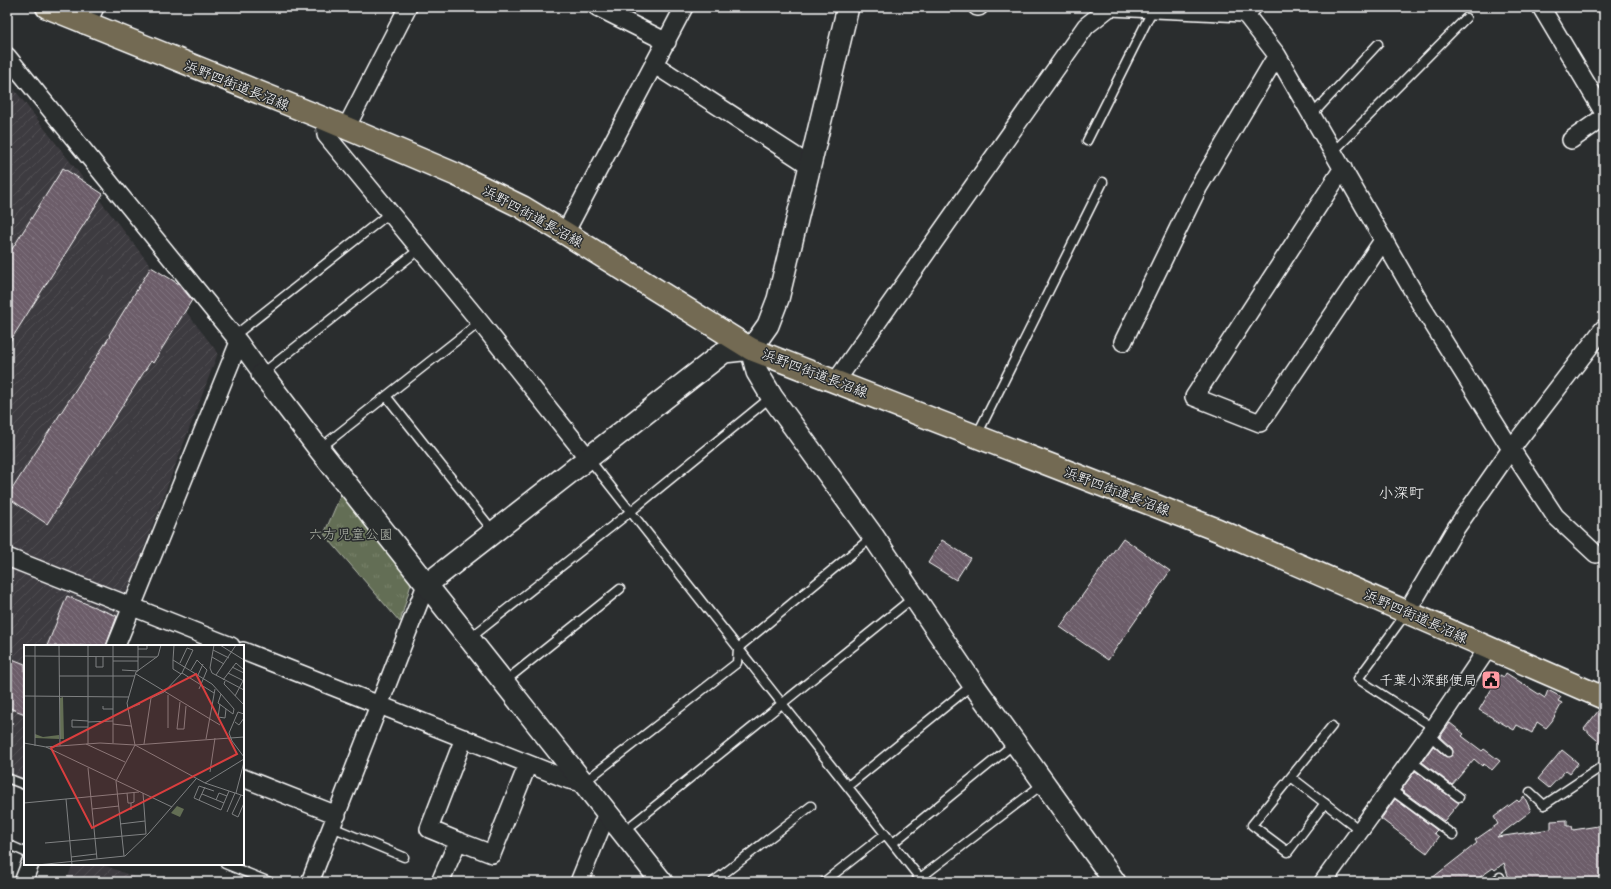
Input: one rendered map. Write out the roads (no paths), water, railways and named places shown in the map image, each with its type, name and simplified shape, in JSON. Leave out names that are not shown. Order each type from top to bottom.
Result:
[{"type":"main road","name":"浜野四街道長沼線","points":[[47,7],[89,15],[325,119],[458,175],[522,207],[566,233],[751,349],[1218,530],[1604,698]]},
{"type":"street","points":[[346,128],[408,7]]},
{"type":"street","points":[[597,7],[667,42]]},
{"type":"street","points":[[566,233],[684,7]]},
{"type":"street","points":[[310,882],[426,585],[724,352],[751,349],[768,325],[774,313],[848,7]]},
{"type":"street","points":[[836,381],[1086,26],[1110,7],[1153,9],[1246,9],[1277,55],[1421,305],[1510,449],[1555,516],[1596,554]]},
{"type":"street","points":[[1541,7],[1604,113]]},
{"type":"street","points":[[1123,342],[1198,188],[1277,55]]},
{"type":"street","points":[[7,56],[236,339],[319,449],[662,882]]},
{"type":"street","points":[[655,65],[809,165]]},
{"type":"street","points":[[1571,140],[1604,117]]},
{"type":"street","points":[[325,119],[326,135],[391,212],[588,458]]},
{"type":"street","points":[[1342,168],[1194,397],[1260,423],[1384,240]]},
{"type":"street","points":[[1407,612],[1456,528],[1510,449],[1604,328]]},
{"type":"street","points":[[116,645],[236,339]]},
{"type":"street","points":[[751,349],[757,372],[772,397],[873,536],[973,684],[1115,882]]},
{"type":"street","points":[[7,557],[229,645]]},
{"type":"street","points":[[1323,882],[1361,831],[1410,760],[1432,732],[1488,648]]},
{"type":"street","points":[[244,650],[528,764],[569,780],[583,783]]},
{"type":"street","points":[[464,738],[429,829],[458,841],[492,854],[528,764]]},
{"type":"street","points":[[244,778],[334,821]]},
{"type":"street","points":[[579,882],[607,813]]},
{"type":"street","points":[[440,882],[458,841]]},
{"type":"street","points":[[23,882],[30,865]]},
{"type":"lane","points":[[1087,141],[1153,9]]},
{"type":"lane","points":[[1333,152],[1466,18]]},
{"type":"lane","points":[[1312,115],[1378,44]]},
{"type":"lane","points":[[977,436],[1103,182]]},
{"type":"lane","points":[[236,339],[391,212]]},
{"type":"lane","points":[[262,374],[420,248]]},
{"type":"lane","points":[[319,449],[480,322]]},
{"type":"lane","points":[[386,396],[494,532]]},
{"type":"lane","points":[[469,639],[630,512],[772,397]]},
{"type":"lane","points":[[588,458],[893,843],[920,881],[1044,782]]},
{"type":"lane","points":[[583,783],[737,663],[738,648],[873,536]]},
{"type":"lane","points":[[504,682],[620,589]]},
{"type":"lane","points":[[623,833],[914,597]]},
{"type":"lane","points":[[1407,612],[1358,679],[1432,732],[1448,752]]},
{"type":"lane","points":[[848,786],[973,684]]},
{"type":"lane","points":[[1325,803],[1288,852],[1252,825],[1332,726]]},
{"type":"lane","points":[[893,843],[1016,743]]},
{"type":"lane","points":[[1410,760],[1460,796]]},
{"type":"lane","points":[[1530,792],[1544,805],[1604,765]]},
{"type":"lane","points":[[1291,777],[1361,831]]},
{"type":"lane","points":[[7,778],[24,785]]},
{"type":"lane","points":[[1390,789],[1452,835]]},
{"type":"lane","points":[[713,882],[811,806]]},
{"type":"lane","points":[[334,821],[404,857]]},
{"type":"lane","points":[[824,882],[885,834]]},
{"type":"lane","points":[[7,844],[24,852]]},
{"type":"lane","points":[[228,865],[270,882]]},
{"type":"place","name":"千葉小深郵便局","points":[[1491,680]]},
{"type":"district","name":"小深町","points":[[1401,493]]},
{"type":"park label","name":"六方児童公園","points":[[351,534]]}]
